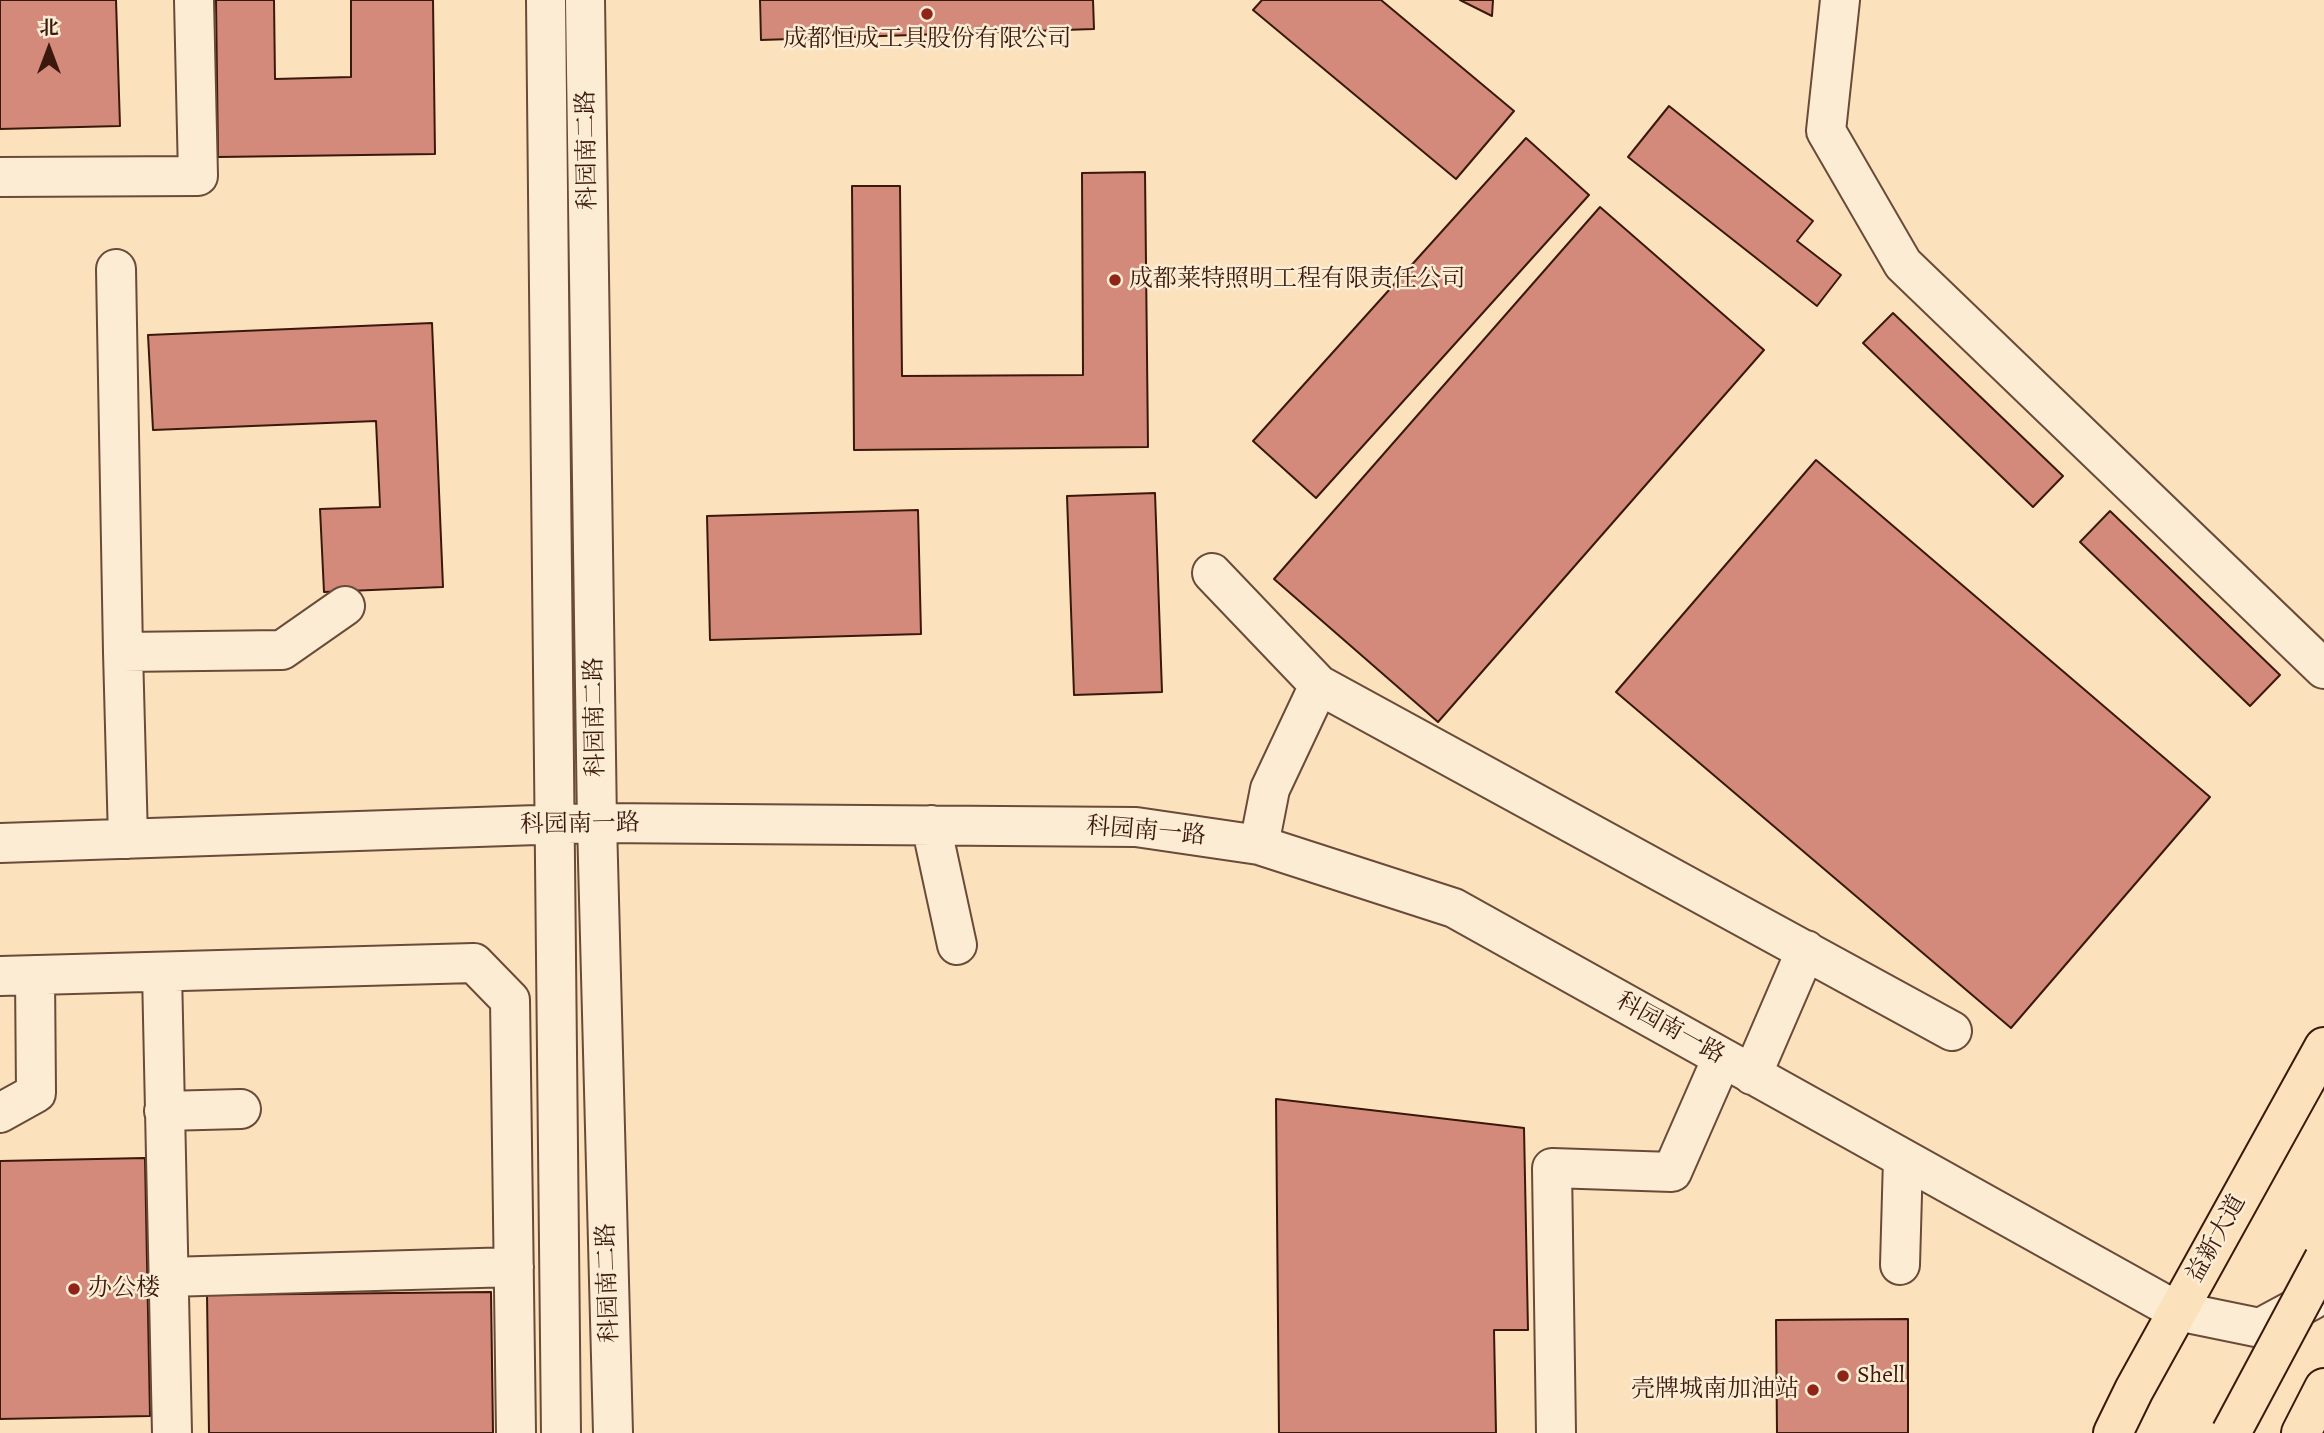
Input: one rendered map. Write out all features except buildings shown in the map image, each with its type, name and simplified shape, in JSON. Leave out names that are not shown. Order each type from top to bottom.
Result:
[{"type":"main road","name":"益新大道","points":[[2113,1433],[2177,1311],[2324,1047]]},
{"type":"main road","points":[[2231,1433],[2324,1259]]},
{"type":"main road","points":[[2301,1433],[2324,1388]]},
{"type":"main road","points":[[2123,1433],[2134,1390]]},
{"type":"street","points":[[0,177],[198,176],[194,0]]},
{"type":"street","name":"科园南二路","points":[[546,0],[561,1433]]},
{"type":"street","name":"科园南二路","points":[[585,0],[597,822],[613,1433]]},
{"type":"street","points":[[1840,0],[1826,131],[1903,264],[2324,669]]},
{"type":"street","points":[[116,269],[128,839]]},
{"type":"street","points":[[1212,573],[1320,685],[1952,1031]]},
{"type":"street","points":[[123,652],[282,650],[345,606]]},
{"type":"street","points":[[1259,845],[1270,789],[1320,685]]},
{"type":"street","name":"科园南一路","points":[[0,843],[597,822],[1136,827],[1259,845],[1454,908],[2177,1311],[2260,1328],[2324,1293]]},
{"type":"street","points":[[931,825],[957,944]]},
{"type":"street","points":[[1556,1433],[1552,1168],[1672,1172],[1806,950]]},
{"type":"street","points":[[0,1113],[36,1093],[17,976],[474,963],[510,1000],[516,1433]]},
{"type":"street","points":[[162,972],[172,1433]]},
{"type":"street","points":[[164,1111],[242,1109]]},
{"type":"street","points":[[1900,1265],[1903,1159]]},
{"type":"street","points":[[168,1276],[514,1267]]},
{"type":"place","name":"成都恒成工具股份有限公司","points":[[927,14]]},
{"type":"place","name":"成都莱特照明工程有限责任公司","points":[[1115,280]]},
{"type":"place","name":"办公楼","points":[[74,1289]]},
{"type":"place","name":"Shell","points":[[1843,1376]]},
{"type":"place","name":"壳牌城南加油站","points":[[1813,1390]]}]
